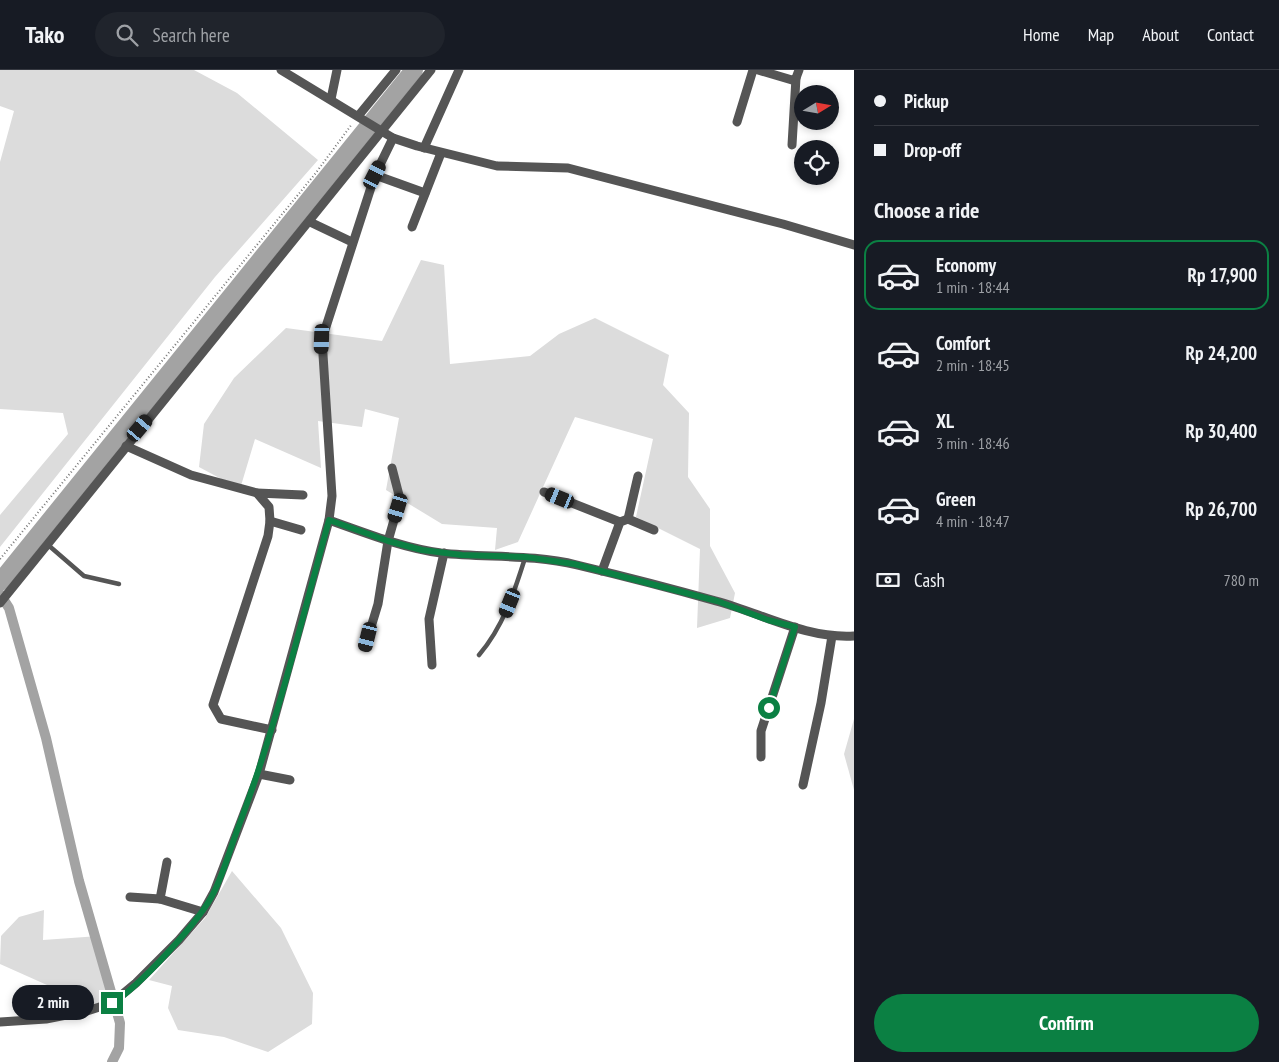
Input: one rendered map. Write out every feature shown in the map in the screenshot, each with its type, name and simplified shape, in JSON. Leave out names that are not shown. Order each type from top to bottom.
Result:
[{"type":"street","points":[[281,70],[360,116],[393,138],[424,148],[497,166],[568,168],[783,224],[854,245]]},
{"type":"street","points":[[331,99],[337,70]]},
{"type":"street","points":[[360,116],[396,70]]},
{"type":"street","points":[[0,603],[310,222],[380,130],[432,70]]},
{"type":"street","points":[[424,148],[459,70]]},
{"type":"street","points":[[737,122],[753,70]]},
{"type":"street","points":[[758,70],[791,80],[798,74]]},
{"type":"street","points":[[792,145],[798,74]]},
{"type":"street","points":[[0,1022],[46,1019],[87,1011],[114,1002],[179,940],[203,912],[214,892],[259,774],[329,520],[332,496],[322,339],[375,175],[393,138]]},
{"type":"street","points":[[412,227],[441,153]]},
{"type":"street","points":[[375,175],[424,193]]},
{"type":"street","points":[[310,222],[352,242]]},
{"type":"street","points":[[126,446],[191,475],[257,493],[303,495]]},
{"type":"street","points":[[365,647],[378,604],[388,541],[400,499],[392,468]]},
{"type":"street","points":[[602,571],[624,521],[638,476]]},
{"type":"street","points":[[544,492],[654,530]]},
{"type":"street","points":[[257,493],[266,502],[270,521],[268,536],[213,705],[221,719],[272,730]]},
{"type":"street","points":[[329,520],[388,541],[444,553],[526,557],[574,564],[717,601],[768,620],[795,627],[832,636],[854,636]]},
{"type":"street","points":[[270,521],[301,530]]},
{"type":"street","points":[[432,665],[429,618],[444,553]]},
{"type":"street","points":[[761,757],[761,731],[795,627]]},
{"type":"street","points":[[803,785],[821,703],[832,636]]},
{"type":"street","points":[[259,774],[290,780]]},
{"type":"street","points":[[160,899],[167,862]]},
{"type":"street","points":[[130,896],[160,899],[203,912]]},
{"type":"lane","points":[[47,544],[84,576],[119,584]]},
{"type":"lane","points":[[480,655],[494,638],[505,616],[526,557]]},
{"type":"path","points":[[0,559],[315,174],[360,116]]},
{"type":"shaded area","points":[[0,70],[194,70],[237,93],[318,160],[215,277],[0,547],[0,515],[68,434],[63,413],[0,409],[0,162],[14,111],[0,106]]},
{"type":"shaded area","points":[[421,260],[444,265],[450,364],[530,356],[559,334],[595,318],[669,355],[663,385],[689,413],[688,477],[710,509],[710,546],[735,593],[730,618],[697,628],[700,549],[636,517],[653,439],[575,417],[518,542],[495,550],[497,528],[442,524],[386,490],[399,418],[365,409],[362,427],[318,421],[321,468],[255,439],[240,489],[199,467],[204,424],[234,378],[286,328],[382,341]]},
{"type":"shaded area","points":[[854,719],[854,790],[844,754]]},
{"type":"shaded area","points":[[232,871],[281,928],[313,993],[312,1024],[268,1052],[224,1037],[178,1030],[168,1008],[172,986],[149,980],[205,918]]},
{"type":"shaded area","points":[[44,910],[43,940],[99,936],[114,997],[98,1010],[50,1022],[47,985],[0,964],[1,936],[19,917]]},
{"type":"waterway","points":[[0,582],[414,70]]},
{"type":"waterway","points":[[0,594],[9,608],[46,738],[79,881],[120,1023],[119,1048],[112,1062]]},
{"type":"route","points":[[112,1003],[136,983],[179,940],[203,912],[214,892],[259,774],[329,520],[388,541],[422,550],[462,555],[526,557],[574,564],[717,601],[768,620],[795,627],[769,708]]}]
